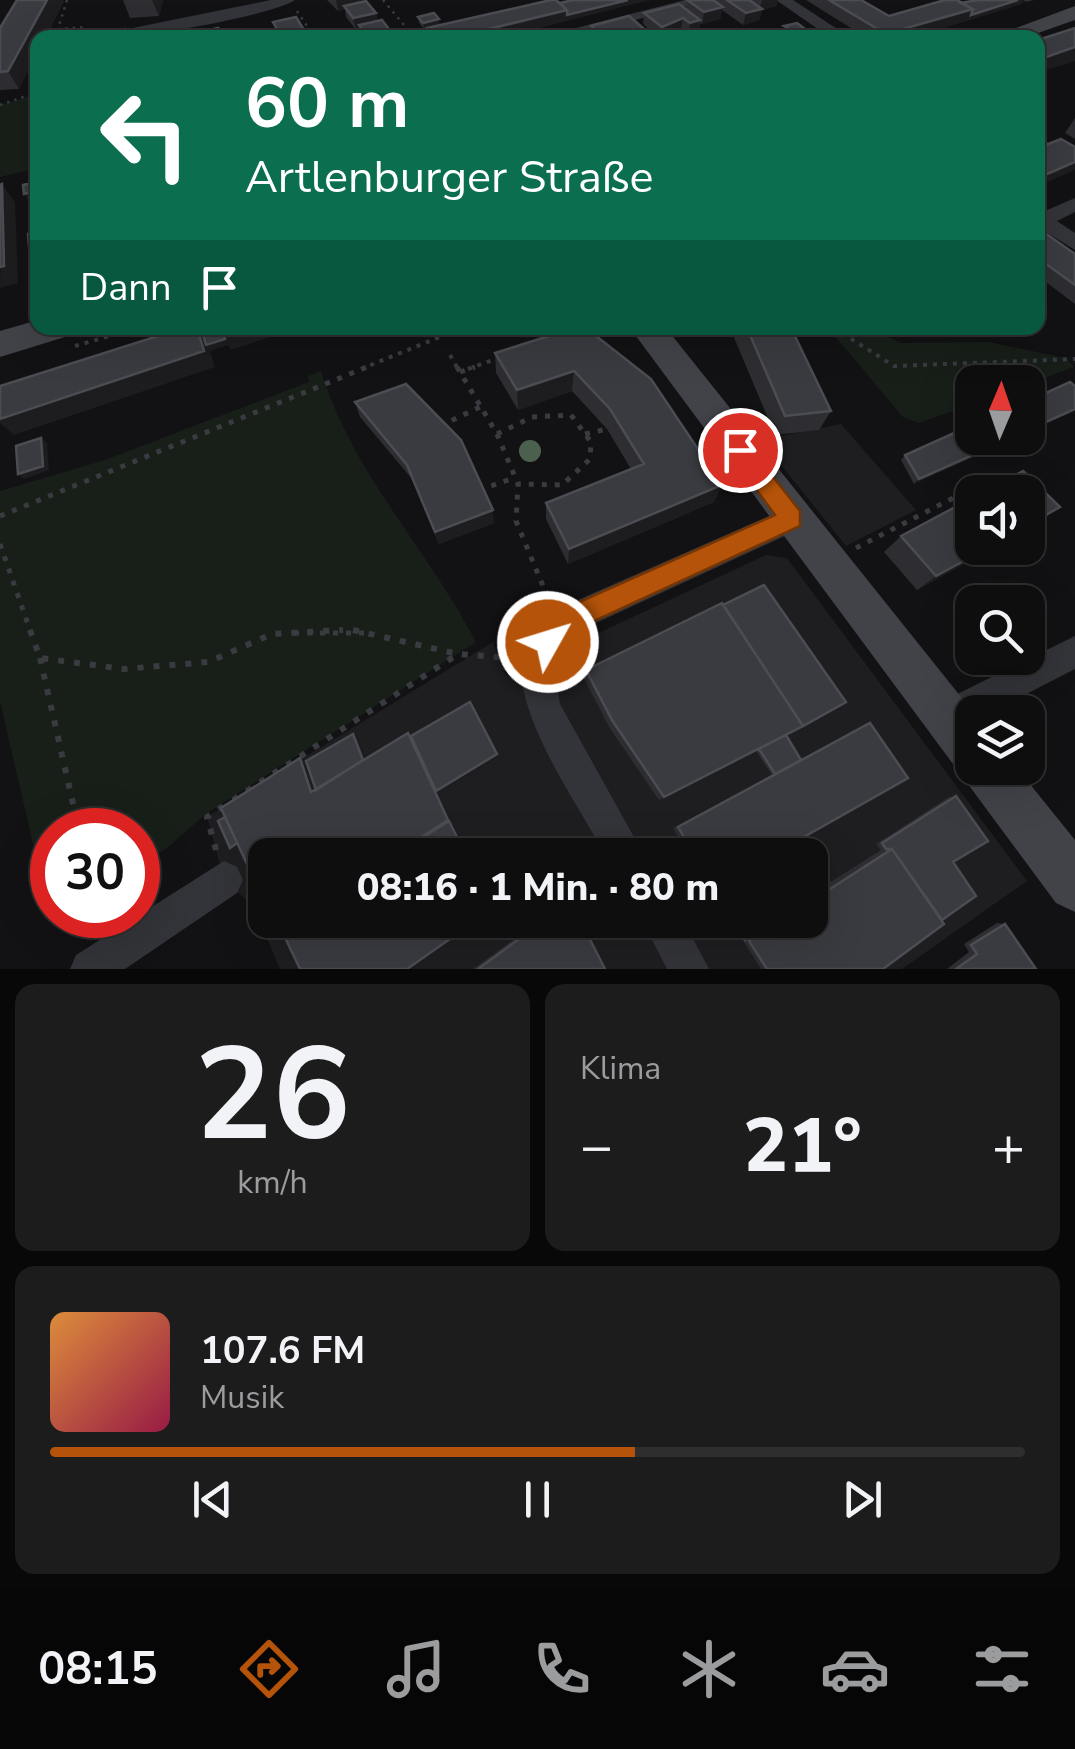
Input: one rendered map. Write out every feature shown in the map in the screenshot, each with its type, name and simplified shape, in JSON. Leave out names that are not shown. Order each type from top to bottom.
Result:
[{"type":"main road","points":[[1024,30],[1075,13]]},
{"type":"main road","points":[[0,344],[30,328]]},
{"type":"main road","points":[[652,335],[955,728]]},
{"type":"main road","points":[[998,785],[1075,884]]},
{"type":"street","points":[[132,30],[236,14],[289,0]]},
{"type":"street","points":[[578,30],[704,0]]},
{"type":"street","points":[[784,0],[831,30]]},
{"type":"street","points":[[1045,218],[1075,204]]},
{"type":"street","points":[[1045,223],[1075,243]]},
{"type":"street","points":[[617,838],[544,708],[536,659],[559,624],[792,518]]},
{"type":"street","points":[[1015,695],[1075,652]]},
{"type":"street","points":[[90,969],[224,880]]},
{"type":"street","points":[[672,938],[689,969]]},
{"type":"path","points":[[68,0],[58,29],[98,26],[102,30]]},
{"type":"path","points":[[289,0],[310,30]]},
{"type":"path","points":[[384,0],[408,30]]},
{"type":"path","points":[[0,104],[30,95]]},
{"type":"path","points":[[1045,140],[1059,149]]},
{"type":"path","points":[[0,516],[445,335]]},
{"type":"path","points":[[531,346],[549,340],[546,335]]},
{"type":"path","points":[[844,335],[894,366],[1075,359]]},
{"type":"path","points":[[460,372],[513,352]]},
{"type":"path","points":[[450,355],[496,434],[516,481],[516,521],[559,624]]},
{"type":"path","points":[[438,427],[480,407]]},
{"type":"path","points":[[480,490],[516,481],[543,487],[567,481],[590,459],[591,442],[571,415],[532,417],[496,434]]},
{"type":"path","points":[[585,434],[607,428]]},
{"type":"path","points":[[567,481],[575,493]]},
{"type":"path","points":[[827,563],[955,498]]},
{"type":"path","points":[[906,523],[916,534]]},
{"type":"path","points":[[0,544],[40,658],[74,808]]},
{"type":"path","points":[[40,658],[124,669],[191,664],[208,662],[272,634],[351,630],[458,654],[536,659]]},
{"type":"path","points":[[224,880],[206,817],[458,654]]},
{"type":"shaded area","points":[[30,96],[30,170],[0,177],[0,105]]},
{"type":"shaded area","points":[[834,335],[882,335],[901,343],[988,342],[1066,358],[1074,367],[1045,378],[1045,365],[955,365],[955,410],[919,423],[903,417]]},
{"type":"shaded area","points":[[321,371],[335,408],[371,477],[476,642],[207,813],[160,853],[160,808],[30,808],[30,831],[0,701],[0,491],[105,460],[309,382],[308,376]]},
{"type":"shaded area","points":[[841,424],[916,510],[846,546],[761,440]]},
{"type":"shaded area","points":[[766,555],[787,558],[1027,881],[902,969],[280,969],[267,938],[828,938],[828,838],[248,838],[248,902],[224,880],[207,817],[493,642],[506,676]]},
{"type":"building","points":[[17,0],[47,0],[8,71],[0,72],[0,28]]},
{"type":"building","points":[[551,0],[567,10],[485,30],[427,28]]},
{"type":"building","points":[[628,0],[567,15],[560,3]]},
{"type":"building","points":[[687,0],[713,0],[723,7],[704,12]]},
{"type":"building","points":[[727,0],[749,0],[762,9],[746,13]]},
{"type":"building","points":[[829,0],[861,0],[889,16],[945,0],[957,0],[973,9],[900,30],[879,30]]},
{"type":"building","points":[[1018,0],[971,15],[973,9],[961,3]]},
{"type":"building","points":[[366,1],[376,13],[353,18],[344,6]]},
{"type":"building","points":[[679,4],[700,20],[690,23],[683,18],[662,27],[644,13]]},
{"type":"building","points":[[434,13],[439,19],[423,23],[418,17]]},
{"type":"building","points":[[629,16],[644,29],[595,30],[591,26]]},
{"type":"building","points":[[296,17],[304,30],[278,30],[273,22]]},
{"type":"building","points":[[382,20],[390,30],[362,30],[359,25]]},
{"type":"building","points":[[797,23],[805,29],[791,30],[784,26]]},
{"type":"building","points":[[1075,28],[1075,47],[1045,58],[1045,38]]},
{"type":"building","points":[[1061,139],[1075,147],[1075,162],[1045,175],[1045,145]]},
{"type":"building","points":[[0,185],[4,266],[0,267]]},
{"type":"building","points":[[1045,233],[1075,254],[1075,285],[1045,263]]},
{"type":"building","points":[[161,335],[199,335],[204,351],[0,419],[0,386]]},
{"type":"building","points":[[203,335],[223,335],[225,339],[206,345]]},
{"type":"building","points":[[552,335],[595,335],[651,379],[722,485],[569,549],[546,503],[644,464],[610,409],[574,371],[517,390],[495,353]]},
{"type":"building","points":[[750,335],[794,335],[831,411],[785,416]]},
{"type":"building","points":[[1070,382],[1075,386],[1075,409],[1045,422],[1045,393]]},
{"type":"building","points":[[406,384],[461,440],[493,510],[435,532],[407,465],[355,402]]},
{"type":"building","points":[[955,433],[955,455],[973,455],[919,479],[905,455]]},
{"type":"building","points":[[41,438],[43,466],[18,474],[16,446]]},
{"type":"building","points":[[1045,492],[1060,507],[1045,515]]},
{"type":"building","points":[[955,507],[956,565],[936,576],[901,536]]},
{"type":"building","points":[[764,585],[846,702],[803,726],[723,605]]},
{"type":"building","points":[[722,603],[803,726],[664,797],[612,720],[586,670]]},
{"type":"building","points":[[470,702],[497,754],[436,791],[411,736]]},
{"type":"building","points":[[870,723],[908,778],[802,838],[685,838],[678,827]]},
{"type":"building","points":[[408,733],[448,820],[420,838],[248,838],[248,866],[221,808],[300,758],[311,792]]},
{"type":"building","points":[[353,734],[363,760],[316,790],[306,761]]},
{"type":"building","points":[[786,735],[801,760],[775,774],[759,749]]},
{"type":"building","points":[[956,796],[988,841],[953,862],[976,896],[942,920],[892,849],[886,849],[882,843]]},
{"type":"building","points":[[225,817],[237,843],[230,848],[218,821]]},
{"type":"building","points":[[449,821],[458,838],[422,838]]},
{"type":"building","points":[[892,849],[944,924],[883,969],[767,969],[749,941],[828,938],[828,890]]},
{"type":"building","points":[[1005,924],[1036,969],[956,969],[977,954],[971,945]]},
{"type":"building","points":[[285,938],[451,938],[407,969],[300,969]]},
{"type":"building","points":[[520,938],[589,938],[605,969],[478,969]]},
{"type":"route","points":[[548,642],[559,624],[582,612],[792,518],[740,450]]}]
